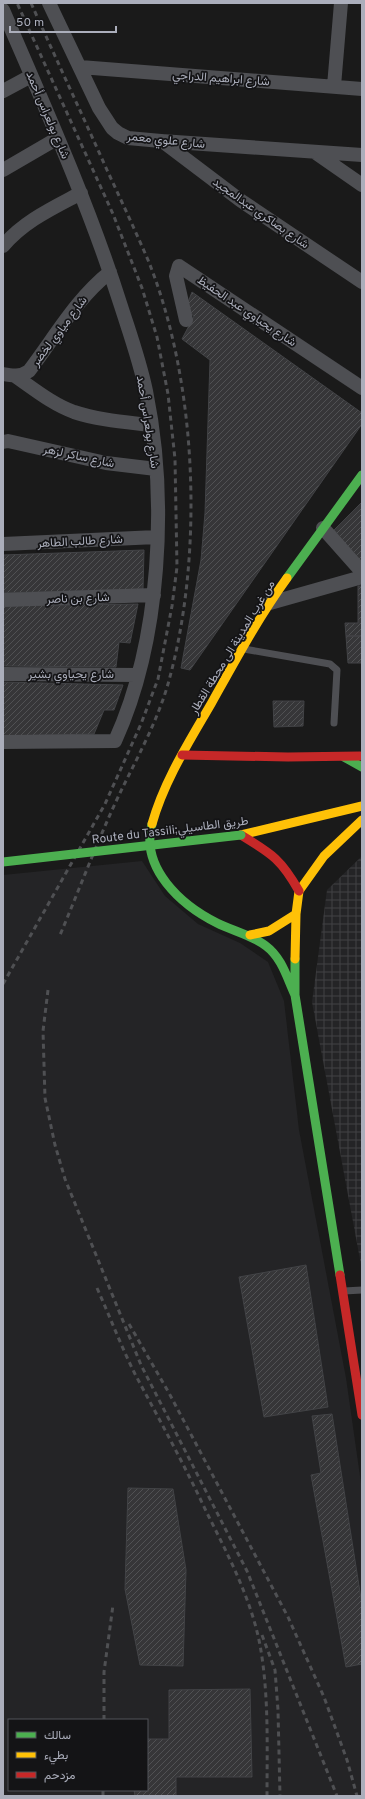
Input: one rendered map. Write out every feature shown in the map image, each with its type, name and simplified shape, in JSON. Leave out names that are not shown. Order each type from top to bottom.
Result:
[{"type":"street","name":"شارع علوي معمر","points":[[49,3],[99,108],[112,128],[128,138],[316,153],[362,155]]},
{"type":"street","points":[[334,86],[341,3]]},
{"type":"street","name":"شارع بولعراس أحمد","points":[[3,10],[80,192],[110,272],[146,391],[156,469],[157,537],[154,595],[138,675],[126,718],[115,741],[3,742]]},
{"type":"street","name":"شارع ابراهيم الدراجي","points":[[80,67],[362,89]]},
{"type":"street","points":[[3,91],[31,76]]},
{"type":"street","points":[[3,170],[58,138]]},
{"type":"street","name":"شارع بصاكري عبدالمجيد","points":[[161,141],[240,200],[362,282]]},
{"type":"street","points":[[316,153],[362,185]]},
{"type":"street","points":[[3,246],[12,236],[29,222],[80,192]]},
{"type":"street","name":"شارع يحياوي عبد الحفيظ","points":[[186,320],[176,276],[179,266],[362,388]]},
{"type":"street","name":"شارع مياوي لخضر","points":[[9,375],[29,371],[73,311],[95,284],[110,272]]},
{"type":"street","points":[[9,375],[54,403],[73,412],[109,420],[150,425]]},
{"type":"street","name":"شارع ساكر لزهر","points":[[3,442],[8,440],[106,462],[156,469]]},
{"type":"street","name":"من غرب المدينة الى محطة القطار","points":[[250,935],[224,926],[204,916],[186,902],[164,879],[152,858],[150,834],[160,804],[182,755],[242,649],[270,603],[362,475]]},
{"type":"street","points":[[323,528],[362,572]]},
{"type":"street","name":"شارع طالب الطاهر","points":[[3,544],[157,537]]},
{"type":"street","points":[[270,603],[362,577]]},
{"type":"street","name":"شارع بن ناصر","points":[[3,600],[154,595]]},
{"type":"street","name":"شارع يحياوي بشير","points":[[3,674],[138,675]]},
{"type":"street","points":[[182,755],[362,756]]},
{"type":"street","points":[[344,757],[362,766]]},
{"type":"street","points":[[347,810],[362,795]]},
{"type":"street","name":"Route du Tassili;طريق الطاسيلي","points":[[3,862],[241,835],[362,806]]},
{"type":"street","points":[[362,820],[324,856],[299,891],[296,914],[294,995],[362,1415]]},
{"type":"street","points":[[241,835],[271,853],[286,868],[299,891]]},
{"type":"street","points":[[250,935],[269,931],[296,914]]},
{"type":"street","points":[[250,935],[277,956],[294,995]]},
{"type":"lane","points":[[242,649],[330,664],[338,670],[334,723]]},
{"type":"lane","points":[[342,1291],[362,1290]]},
{"type":"shaded area","points":[[362,856],[362,1270],[312,1002],[327,890]]},
{"type":"shaded area","points":[[142,861],[165,896],[198,924],[240,943],[268,962],[284,1001],[299,1130],[346,1378],[362,1490],[362,1796],[3,1796],[3,875]]},
{"type":"building","points":[[192,292],[362,413],[362,424],[190,670],[181,668],[201,560],[205,513],[210,360],[182,339],[194,316],[185,310]]},
{"type":"building","points":[[362,502],[362,565],[334,530]]},
{"type":"building","points":[[144,550],[143,589],[3,593],[3,555]]},
{"type":"building","points":[[358,586],[362,586],[362,636],[346,636],[345,623],[358,623]]},
{"type":"building","points":[[138,604],[130,643],[119,642],[116,667],[3,666],[3,606]]},
{"type":"building","points":[[346,636],[362,636],[362,663],[348,663]]},
{"type":"building","points":[[3,682],[123,685],[114,710],[104,710],[94,734],[3,736]]},
{"type":"building","points":[[273,701],[304,701],[303,726],[274,727]]},
{"type":"building","points":[[306,1265],[328,1407],[264,1417],[239,1277]]},
{"type":"building","points":[[332,1414],[362,1605],[362,1664],[346,1667],[311,1475],[321,1473],[312,1416]]},
{"type":"building","points":[[128,1488],[173,1489],[186,1570],[183,1666],[140,1665],[125,1589]]},
{"type":"building","points":[[250,1689],[252,1777],[176,1777],[176,1796],[135,1796],[134,1791],[148,1791],[148,1739],[169,1739],[169,1690]]},
{"type":"railway","points":[[3,984],[105,804],[141,724],[158,679],[172,606],[177,567],[175,459],[168,394],[157,337],[142,288],[113,214],[17,3]]},
{"type":"railway","points":[[31,3],[148,260],[165,308],[177,360],[186,415],[190,470],[191,526],[187,581],[180,634],[168,684],[152,726],[112,810],[60,935]]},
{"type":"railway","points":[[48,990],[43,1031],[45,1098],[55,1145],[65,1179],[141,1365],[247,1571],[337,1796]]},
{"type":"railway","points":[[97,1288],[135,1374],[180,1459],[230,1559],[251,1610],[260,1645],[265,1683],[267,1720],[267,1796]]},
{"type":"railway","points":[[129,1324],[169,1393],[288,1617],[324,1697],[347,1760],[357,1796]]},
{"type":"railway","points":[[104,1719],[104,1672],[113,1605]]},
{"type":"railway","points":[[262,1635],[275,1670],[278,1710],[280,1796]]},
{"type":"railway","points":[[103,1791],[103,1796]]},
{"type":"traffic: fast","points":[[287,578],[362,475]]},
{"type":"traffic: fast","points":[[344,757],[362,767]]},
{"type":"traffic: fast","points":[[152,824],[150,840],[152,856],[166,883],[177,895],[203,915],[223,926],[261,942],[272,951],[287,975],[295,995]]},
{"type":"traffic: fast","points":[[3,862],[241,835]]},
{"type":"traffic: fast","points":[[295,959],[295,995],[340,1275]]},
{"type":"traffic: slow","points":[[152,824],[163,792],[186,747],[257,624],[287,578]]},
{"type":"traffic: slow","points":[[241,835],[362,806]]},
{"type":"traffic: slow","points":[[295,959],[296,914],[299,891],[324,856],[362,820]]},
{"type":"traffic: slow","points":[[250,935],[269,931],[296,914]]},
{"type":"traffic: jam","points":[[182,755],[288,757],[360,756]]},
{"type":"traffic: jam","points":[[241,835],[261,847],[275,858],[287,871],[299,891]]},
{"type":"traffic: jam","points":[[340,1275],[362,1415]]}]
